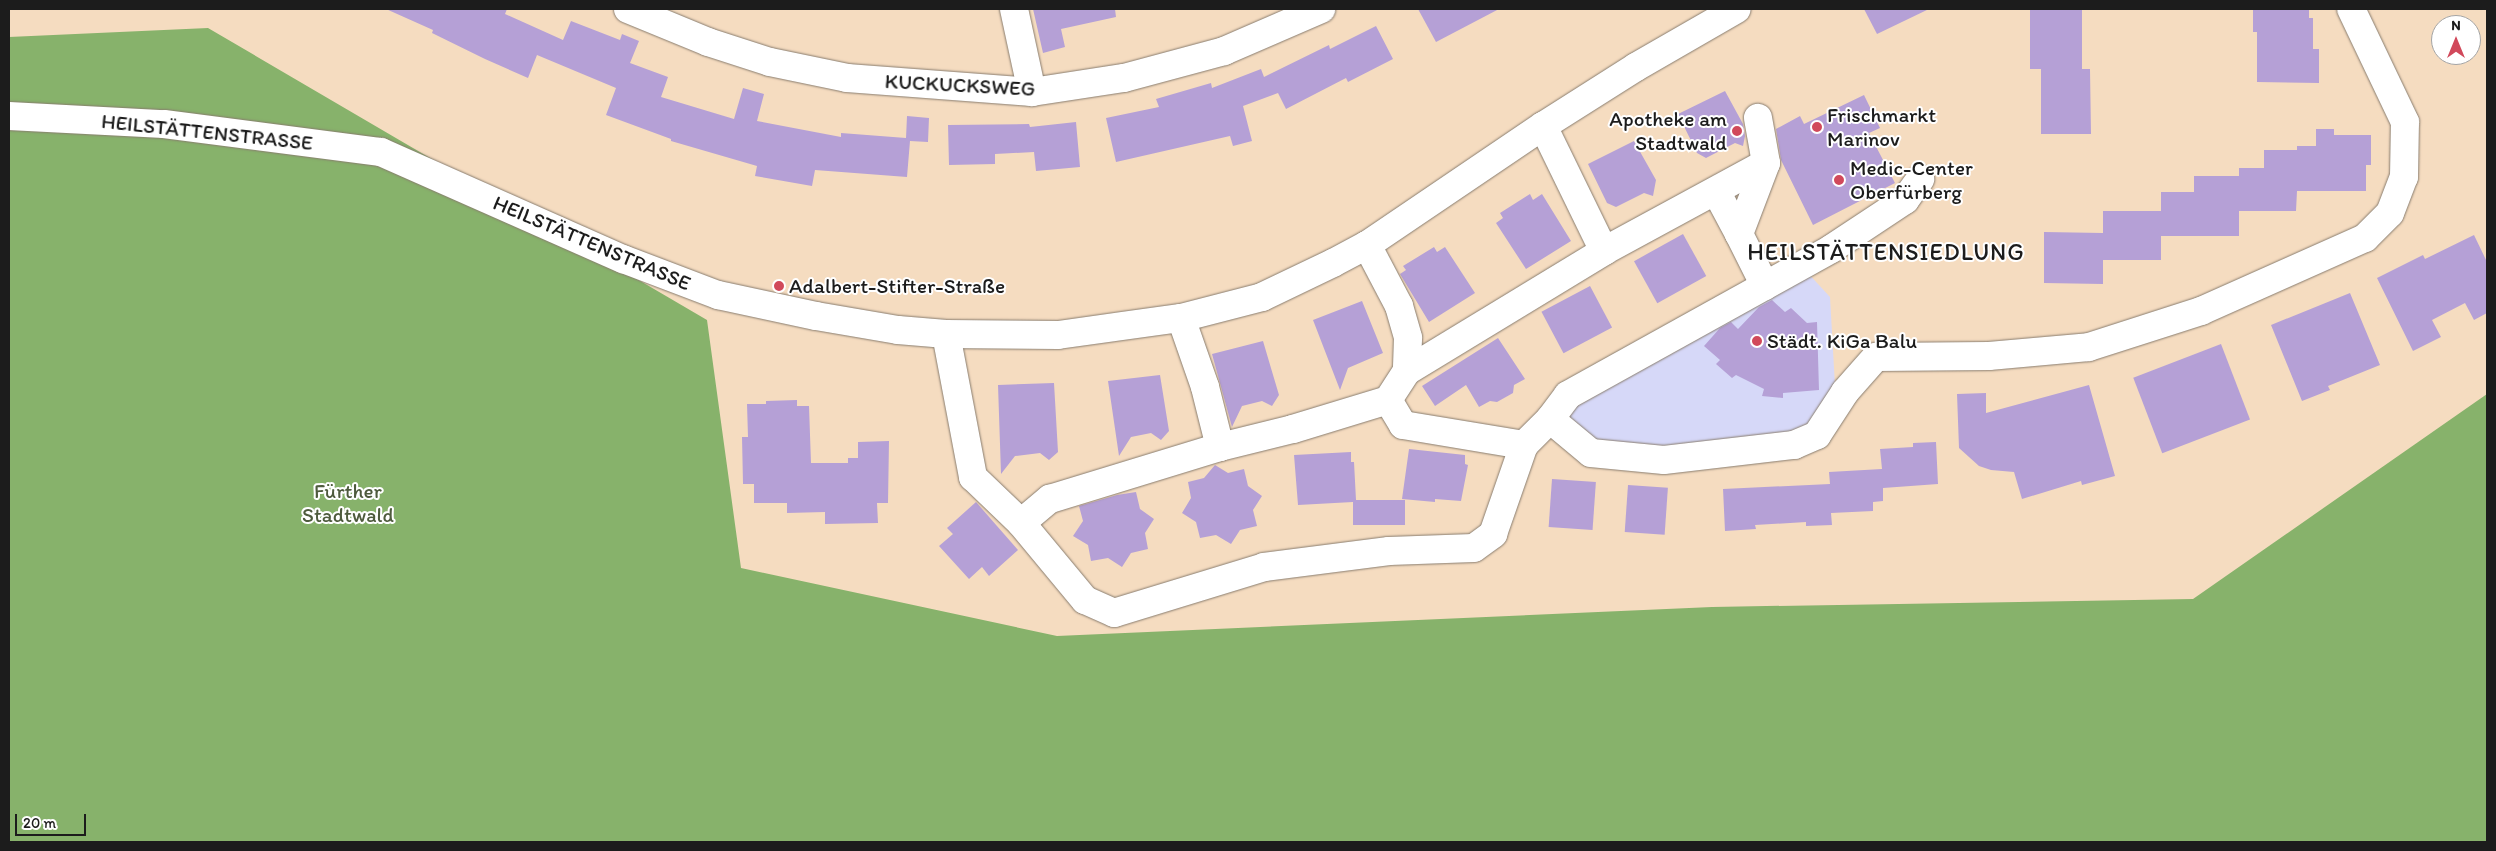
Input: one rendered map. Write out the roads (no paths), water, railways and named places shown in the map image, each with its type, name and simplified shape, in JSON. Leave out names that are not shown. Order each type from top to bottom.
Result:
[{"type":"street","name":"KUCKUCKSWEG","points":[[628,9],[708,42],[770,62],[847,78],[1032,92],[1124,78],[1224,51],[1321,9]]},
{"type":"street","points":[[1014,9],[1032,92]]},
{"type":"street","name":"HEILSTÄTTENSTRASSE","points":[[9,116],[164,124],[381,152],[623,259],[718,295],[898,330],[946,334],[1058,335],[1181,318],[1262,297],[1367,245],[1543,126],[1636,67],[1737,9]]},
{"type":"street","points":[[1550,419],[1591,453],[1600,454],[1664,460],[1794,445],[1817,434],[1845,392],[1876,357],[1989,356],[2089,347],[2201,311],[2365,238],[2390,213],[2404,177],[2405,122],[2351,9]]},
{"type":"street","points":[[1739,234],[1766,164],[1758,118]]},
{"type":"street","points":[[1543,126],[1604,251]]},
{"type":"street","points":[[1021,523],[1050,499],[1220,447],[1292,429],[1388,400],[1408,371],[1604,251],[1766,164]]},
{"type":"street","points":[[946,334],[973,477],[1021,523],[1085,600],[1114,613],[1264,566],[1389,551],[1474,548],[1494,534],[1524,445],[1550,419],[1568,395],[1831,249],[1905,200],[1920,178]]},
{"type":"street","points":[[1716,191],[1765,286]]},
{"type":"street","points":[[1367,245],[1399,306],[1408,338],[1408,371]]},
{"type":"street","points":[[1181,318],[1205,387],[1220,447]]},
{"type":"street","points":[[1388,400],[1402,426],[1524,445]]},
{"type":"place","name":"Frischmarkt Marinov","points":[[1817,127]]},
{"type":"place","name":"Apotheke am Stadtwald","points":[[1737,131]]},
{"type":"place","name":"Medic-Center Oberfürberg","points":[[1839,180]]},
{"type":"place","name":"Adalbert-Stifter-Straße","points":[[779,286]]},
{"type":"place","name":"Städt. KiGa Balu","points":[[1757,341]]},
{"type":"district","name":"HEILSTÄTTENSIEDLUNG","points":[[1886,252]]},
{"type":"park label","name":"Fürther Stadtwald","points":[[348,503]]}]
